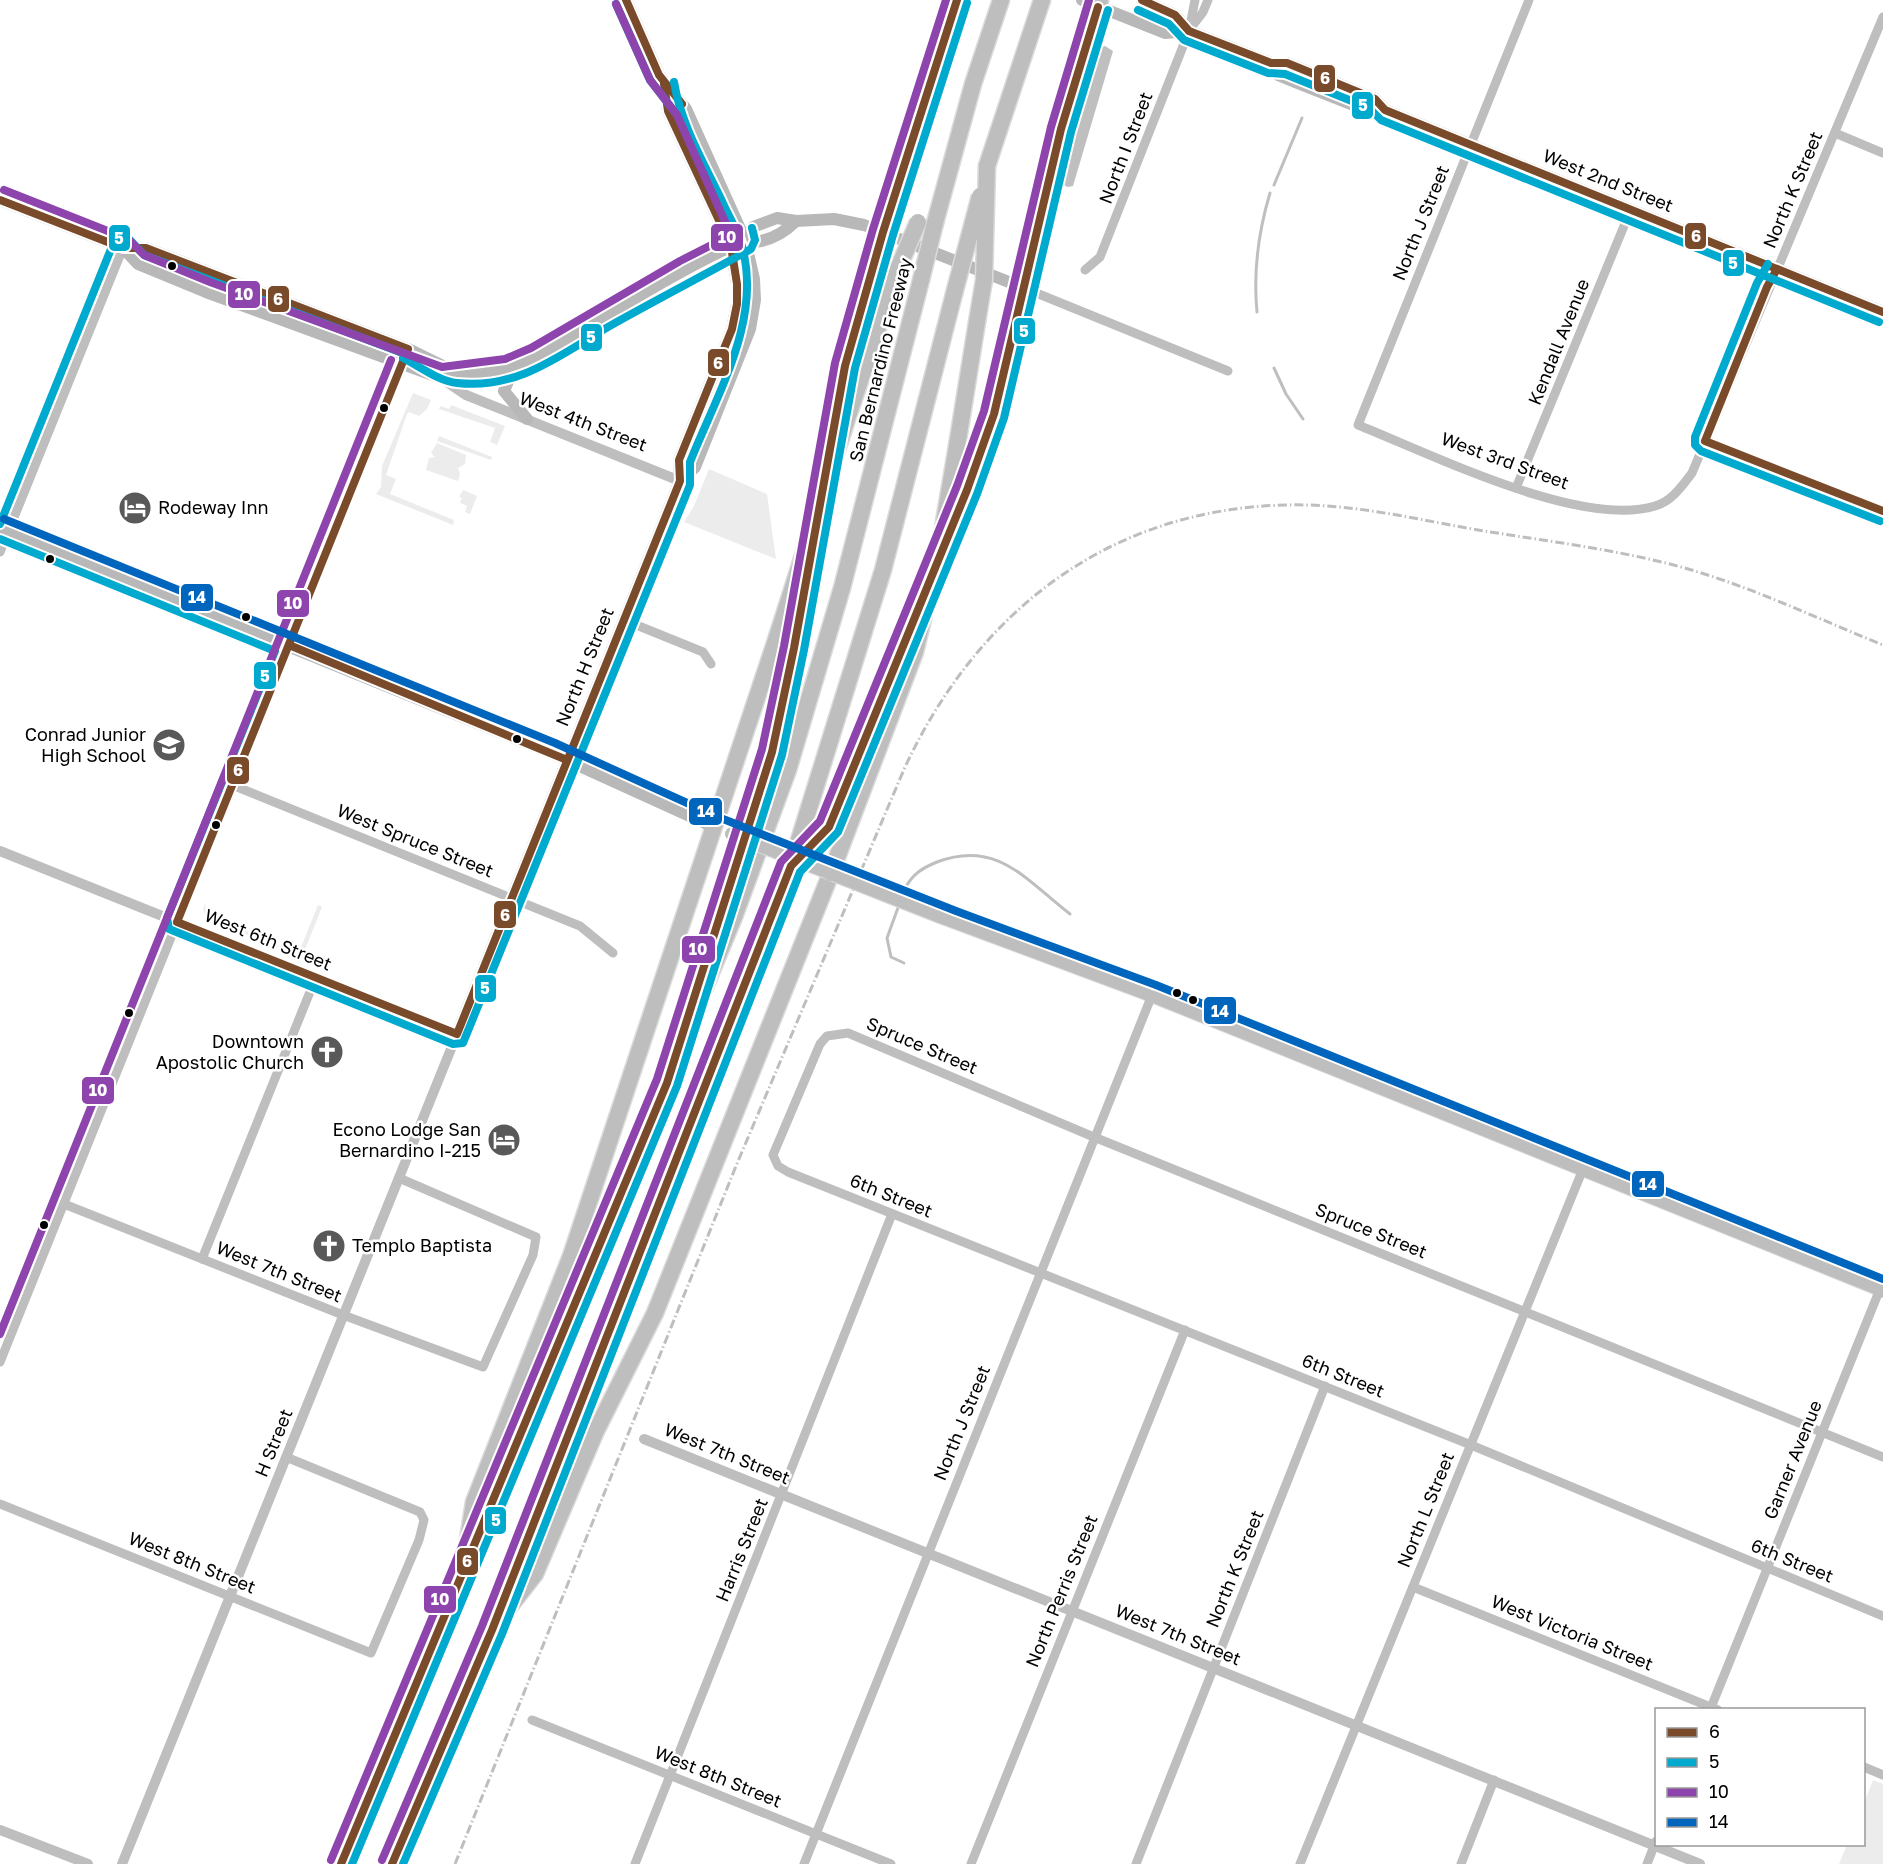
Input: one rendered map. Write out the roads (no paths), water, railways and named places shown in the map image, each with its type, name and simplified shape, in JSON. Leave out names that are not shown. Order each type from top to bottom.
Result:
[{"type":"highway","points":[[667,1083],[724,906],[780,718],[833,420],[845,366],[883,232],[957,0]]},
{"type":"highway","name":"San Bernardino Freeway","points":[[342,1864],[667,1083],[734,917],[788,770],[842,588],[941,199],[1001,0]]},
{"type":"highway","points":[[392,1864],[492,1630],[791,866],[883,570],[987,166],[1041,3]]},
{"type":"highway","points":[[791,866],[829,826],[967,490],[994,414],[1061,129],[1099,3]]},
{"type":"highway","points":[[492,1630],[534,1574],[595,1433],[656,1313],[773,1024],[915,652],[938,557],[984,280],[987,166]]},
{"type":"highway","points":[[463,1570],[474,1502],[571,1256],[722,830],[864,367],[898,268],[918,222],[941,199]]},
{"type":"main road","points":[[626,0],[664,84]]},
{"type":"main road","name":"West 2nd Street","points":[[1082,0],[1099,3],[1165,33],[1189,31],[1271,63],[1278,75],[1295,82],[1371,111],[1385,110],[1883,312]]},
{"type":"main road","name":"West 2nd Street","points":[[1142,0],[1175,15],[1189,31]]},
{"type":"main road","name":"North H Street","points":[[664,84],[686,109],[745,240],[755,294],[750,329],[695,466],[680,480]]},
{"type":"main road","name":"North H Street","points":[[457,1034],[680,480],[679,460],[732,329],[737,303],[737,284],[731,246],[668,111],[664,84]]},
{"type":"main road","points":[[0,200],[123,248],[146,249],[408,349],[458,373]]},
{"type":"main road","points":[[123,248],[138,264],[441,378],[458,373],[494,372],[544,355],[588,326],[731,246],[745,240],[759,242],[784,232],[796,221],[834,219],[883,232],[1024,288]]},
{"type":"main road","points":[[514,367],[504,392],[527,419]]},
{"type":"main road","points":[[4,530],[567,760],[722,830],[939,916],[1152,995],[1881,1290]]},
{"type":"street","name":"North I Street","points":[[1085,270],[1100,257],[1189,31],[1195,0]]},
{"type":"street","name":"North I Street","points":[[1189,31],[1203,12],[1208,0]]},
{"type":"street","name":"North J Street","points":[[1358,425],[1529,0]]},
{"type":"street","name":"North K Street","points":[[1706,441],[1767,287],[1777,269],[1883,17]]},
{"type":"street","points":[[1834,133],[1883,153]]},
{"type":"street","name":"Kendall Avenue","points":[[1516,488],[1631,209]]},
{"type":"street","points":[[0,552],[4,530],[123,248]]},
{"type":"street","points":[[1024,288],[1228,372]]},
{"type":"street","points":[[0,1362],[408,349]]},
{"type":"street","name":"West 4th Street","points":[[441,378],[466,395],[680,480]]},
{"type":"street","name":"West 3rd Street","points":[[1358,425],[1548,499],[1626,511],[1657,506],[1667,501],[1682,487],[1692,473],[1706,441]]},
{"type":"street","points":[[1706,441],[1837,495],[1883,510]]},
{"type":"street","points":[[624,620],[703,652],[711,664]]},
{"type":"street","name":"West Spruce Street","points":[[232,785],[580,926],[613,953]]},
{"type":"street","name":"West 6th Street","points":[[0,851],[457,1034]]},
{"type":"street","points":[[202,1259],[316,977]]},
{"type":"street","name":"North J Street","points":[[804,1864],[927,1552],[1152,995]]},
{"type":"street","name":"Spruce Street","points":[[788,1172],[778,1166],[773,1155],[820,1044],[827,1036],[848,1033],[1095,1137],[1883,1457]]},
{"type":"street","name":"H Street","points":[[122,1864],[457,1034]]},
{"type":"street","name":"North L Street","points":[[1300,1864],[1583,1169]]},
{"type":"street","name":"6th Street","points":[[788,1172],[1471,1445],[1883,1616]]},
{"type":"street","name":"West 7th Street","points":[[64,1204],[343,1315],[483,1367],[533,1255],[536,1238],[399,1178]]},
{"type":"street","name":"Harris Street","points":[[635,1864],[892,1214]]},
{"type":"street","name":"Garner Avenue","points":[[1713,1708],[1767,1569],[1881,1290]]},
{"type":"street","name":"North Perris Street","points":[[971,1864],[1185,1330]]},
{"type":"street","name":"North K Street","points":[[1136,1864],[1325,1386]]},
{"type":"street","name":"West 7th Street","points":[[644,1438],[1356,1725],[1655,1843]]},
{"type":"street","name":"West 8th Street","points":[[0,1504],[371,1653],[418,1540],[424,1520],[420,1512],[286,1457]]},
{"type":"street","name":"West Victoria Street","points":[[1413,1587],[1711,1708]]},
{"type":"street","name":"West 8th Street","points":[[532,1720],[891,1864]]},
{"type":"street","points":[[1865,1768],[1883,1775]]},
{"type":"street","points":[[1461,1864],[1494,1780]]},
{"type":"street","points":[[0,1830],[88,1864]]},
{"type":"street","points":[[1647,1864],[1655,1845]]},
{"type":"street","name":"West 7th Street","points":[[1662,1846],[1700,1864]]},
{"type":"waterway","points":[[1274,185],[1302,118]]},
{"type":"waterway","points":[[1257,312],[1258,252],[1262,223],[1270,193]]},
{"type":"waterway","points":[[1274,368],[1286,394],[1303,419]]},
{"type":"waterway","points":[[902,896],[911,879],[925,868],[958,856],[977,856],[994,859],[1009,867],[1070,914]]},
{"type":"waterway","points":[[899,905],[887,938],[891,957],[904,963]]},
{"type":"railway","points":[[455,1864],[736,1166],[905,767],[935,711],[970,661],[1011,617],[1056,579],[1107,549],[1162,526],[1222,511],[1310,505],[1382,513],[1605,550],[1681,567],[1732,583],[1883,645]]},
{"type":"place","name":"Rodeway Inn","points":[[135,508]]},
{"type":"place","name":"Conrad Junior High School","points":[[169,745]]},
{"type":"place","name":"Downtown Apostolic Church","points":[[327,1052]]},
{"type":"place","name":"Econo Lodge San Bernardino I-215","points":[[504,1140]]},
{"type":"place","name":"Templo Baptista","points":[[329,1246]]}]
